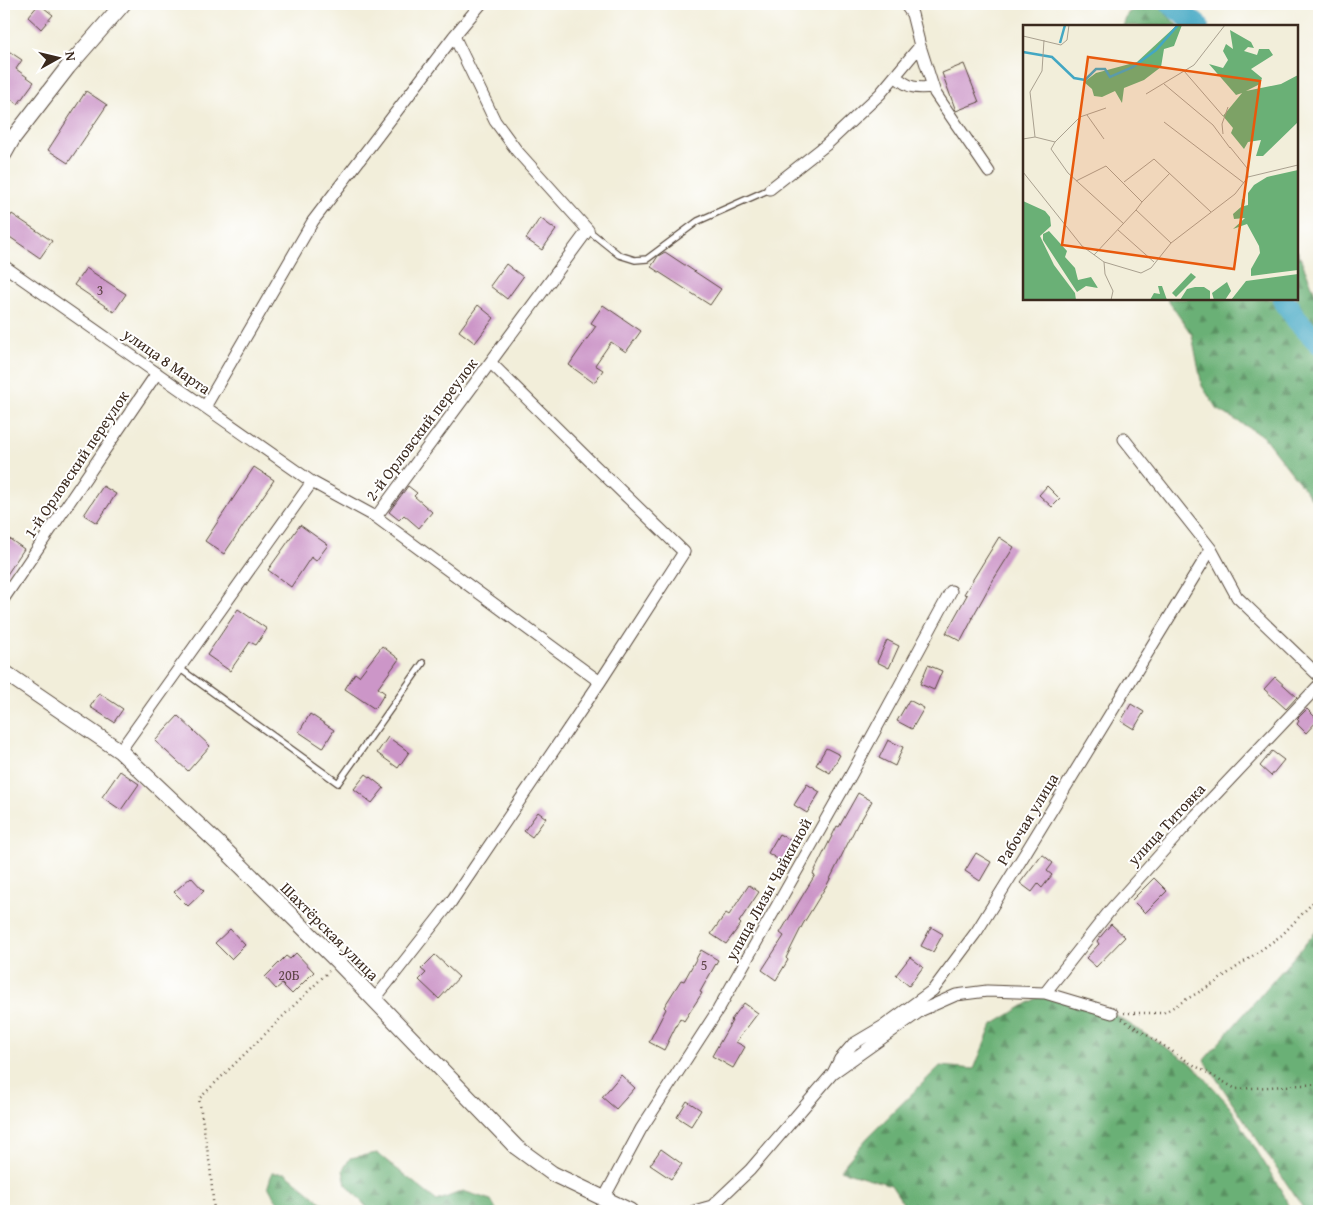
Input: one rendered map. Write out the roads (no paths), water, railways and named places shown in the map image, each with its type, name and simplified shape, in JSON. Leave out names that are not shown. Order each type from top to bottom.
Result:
[{"type":"street","points":[[4,154],[13,138],[68,67],[123,4]]},
{"type":"street","points":[[205,408],[313,221],[454,36],[481,4]]},
{"type":"street","points":[[905,4],[912,14],[933,87],[989,172]]},
{"type":"street","points":[[454,36],[495,120],[506,136],[517,151],[588,230]]},
{"type":"street","points":[[770,188],[826,145],[880,94],[920,46]]},
{"type":"street","points":[[895,76],[909,86],[916,88],[933,87]]},
{"type":"street","name":"2-й Орловский переулок","points":[[312,482],[376,517],[588,230]]},
{"type":"street","name":"улица 8 Марта","points":[[4,266],[312,482]]},
{"type":"street","points":[[374,1000],[451,902],[600,682],[684,552],[491,363]]},
{"type":"street","name":"1-й Орловский переулок","points":[[4,598],[157,373]]},
{"type":"street","points":[[1124,439],[1211,548],[1237,596],[1319,676]]},
{"type":"street","points":[[120,751],[312,482]]},
{"type":"street","points":[[376,517],[600,682]]},
{"type":"street","name":"Рабочая улица","points":[[833,1073],[840,1059],[853,1044],[885,1025],[933,990],[977,931],[1211,548]]},
{"type":"street","name":"улица Лизы Чайкиной","points":[[604,1198],[641,1129],[718,1010],[851,775],[951,591]]},
{"type":"street","name":"Шахтёрская улица","points":[[4,672],[120,751],[225,850],[338,962],[516,1147],[553,1174],[630,1211]]},
{"type":"street","name":"улица Титовка","points":[[1045,993],[1112,908],[1182,830],[1319,685]]},
{"type":"street","points":[[694,1211],[709,1209],[750,1170],[833,1073],[922,1010],[956,995],[987,990],[1045,993],[1112,1013]]},
{"type":"lane","points":[[588,230],[619,255],[635,260],[648,259],[698,221],[770,188]]},
{"type":"lane","points":[[179,668],[338,783],[423,662]]},
{"type":"waterway","points":[[1171,4],[1197,25]]},
{"type":"waterway","points":[[1284,300],[1297,320],[1319,343]]}]
